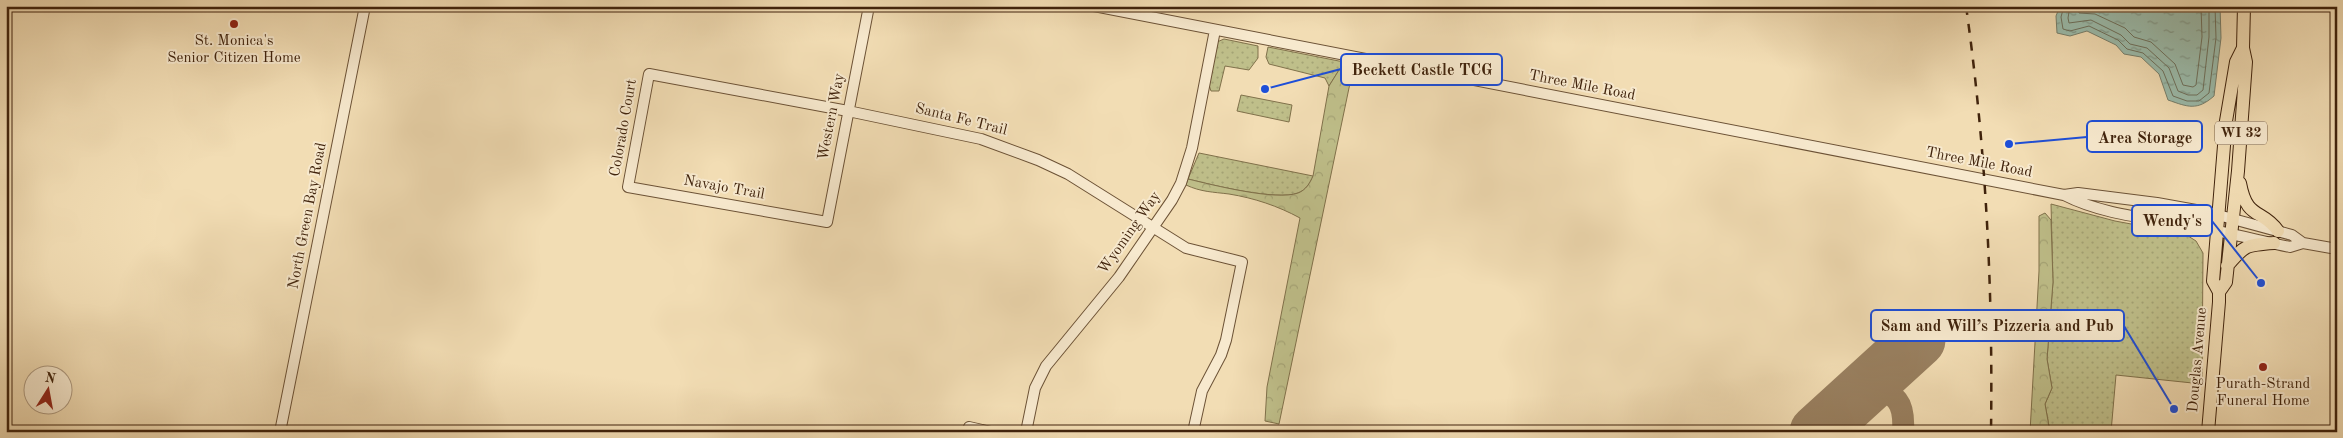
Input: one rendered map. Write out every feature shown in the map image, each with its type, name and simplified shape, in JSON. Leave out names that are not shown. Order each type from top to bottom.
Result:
[{"type":"main road","name":"Douglas Avenue","points":[[2208,432],[2219,292],[2226,282],[2238,171],[2246,62],[2242,48],[2244,6]]},
{"type":"main road","name":"Douglas Avenue","points":[[2219,292],[2213,281],[2216,231],[2212,213],[2236,62],[2242,48]]},
{"type":"main road","points":[[2227,266],[2240,250],[2276,237],[2272,222],[2255,214],[2244,201],[2238,171]]},
{"type":"street","name":"North Green Bay Road","points":[[280,432],[365,6]]},
{"type":"street","name":"Western Way","points":[[814,220],[826,222],[869,6]]},
{"type":"street","name":"Three Mile Road","points":[[1094,6],[2064,195],[2088,194],[2157,203],[2212,213],[2276,237]]},
{"type":"street","name":"Wyoming Way","points":[[1026,432],[1035,388],[1043,372],[1119,277],[1172,200],[1187,166],[1215,30]]},
{"type":"street","name":"Santa Fe Trail","points":[[649,74],[952,131],[1010,148],[1068,174],[1095,189],[1186,248],[1242,262],[1226,340],[1221,356],[1202,391],[1193,432]]},
{"type":"street","name":"Colorado Court","points":[[628,187],[649,74]]},
{"type":"street","name":"Navajo Trail","points":[[628,187],[814,220]]},
{"type":"street","name":"Three Mile Road","points":[[2064,195],[2077,202],[2118,214],[2231,234],[2276,237]]},
{"type":"street","points":[[2276,237],[2290,247],[2303,242],[2337,249]]},
{"type":"street","points":[[969,427],[991,432]]},
{"type":"green space","points":[[1224,39],[1258,46],[1258,58],[1249,70],[1225,66],[1219,91],[1211,91],[1209,85],[1217,42]]},
{"type":"green space","points":[[1268,47],[1354,64],[1339,70],[1329,86],[1325,78],[1269,64],[1266,57]]},
{"type":"green space","points":[[1354,64],[1279,424],[1265,421],[1267,387],[1300,218],[1257,200],[1202,190],[1186,185],[1188,179],[1260,194],[1275,195],[1288,195],[1303,190],[1313,176],[1329,86],[1339,70]]},
{"type":"green space","points":[[1241,95],[1292,105],[1289,122],[1237,111]]},
{"type":"green space","points":[[1199,153],[1313,176],[1303,190],[1288,195],[1260,194],[1228,188],[1188,179]]},
{"type":"green space","points":[[2051,204],[2115,221],[2185,234],[2196,241],[2203,253],[2202,384],[2116,375],[2111,432],[2050,432],[2045,404],[2052,388],[2047,359],[2053,282]]},
{"type":"green space","points":[[2045,213],[2051,220],[2053,282],[2047,359],[2052,388],[2045,404],[2050,432],[2030,432],[2039,271],[2039,216]]},
{"type":"green space","points":[[1860,426],[1868,427],[1877,432],[1843,432]]},
{"type":"water","points":[[2060,6],[2220,6],[2221,38],[2214,96],[2197,106],[2187,106],[2168,100],[2159,74],[2141,57],[2124,54],[2116,45],[2087,31],[2070,36],[2057,33],[2056,16]]},
{"type":"taxiway","points":[[1869,385],[1893,396],[1901,406],[1903,432]]},
{"type":"runway","points":[[1817,432],[1918,340]]},
{"type":"railway","points":[[1966,6],[1979,112],[1987,219],[1991,325],[1991,432]]},
{"type":"place","name":"St. Monica's Senior Citizen Home","points":[[234,24]]},
{"type":"place","name":"Beckett Castle TCG","points":[[1265,89]]},
{"type":"place","name":"Area Storage","points":[[2009,144]]},
{"type":"place","name":"Wendy's","points":[[2261,283]]},
{"type":"place","name":"Purath-Strand Funeral Home","points":[[2263,367]]},
{"type":"place","name":"Sam and Will’s Pizzeria and Pub","points":[[2174,409]]}]
